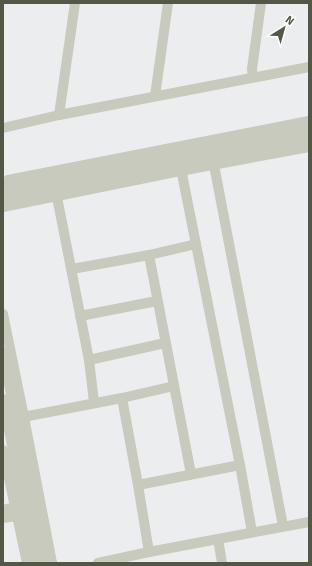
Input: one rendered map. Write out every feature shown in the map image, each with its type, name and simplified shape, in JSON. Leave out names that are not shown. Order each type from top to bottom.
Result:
[{"type":"street","points":[[59,115],[75,3]]},
{"type":"street","points":[[155,96],[168,3]]},
{"type":"street","points":[[254,77],[252,69],[261,3]]},
{"type":"street","points":[[3,128],[59,115],[309,67]]},
{"type":"street","points":[[3,199],[259,135],[309,121]]},
{"type":"street","points":[[3,185],[8,180],[259,135],[309,130]]},
{"type":"street","points":[[3,207],[57,197],[309,139]]},
{"type":"street","points":[[3,189],[111,172],[214,165],[309,147]]},
{"type":"street","points":[[214,165],[283,526]]},
{"type":"street","points":[[180,168],[240,465],[252,532]]},
{"type":"street","points":[[57,197],[89,360],[94,402]]},
{"type":"street","points":[[72,269],[149,255],[196,244]]},
{"type":"street","points":[[149,255],[191,474]]},
{"type":"street","points":[[80,316],[157,301]]},
{"type":"street","points":[[3,314],[43,563]]},
{"type":"street","points":[[89,360],[165,342]]},
{"type":"street","points":[[3,352],[6,381],[20,418],[52,563]]},
{"type":"street","points":[[20,418],[174,386]]},
{"type":"street","points":[[122,398],[149,552]]},
{"type":"street","points":[[3,399],[11,491]]},
{"type":"street","points":[[3,450],[11,491],[20,511],[35,563]]},
{"type":"street","points":[[138,485],[240,465]]},
{"type":"street","points":[[3,510],[20,511]]},
{"type":"street","points":[[3,518],[20,511]]},
{"type":"street","points":[[20,511],[27,563]]},
{"type":"street","points":[[98,563],[309,522]]},
{"type":"street","points":[[218,539],[222,563]]}]
